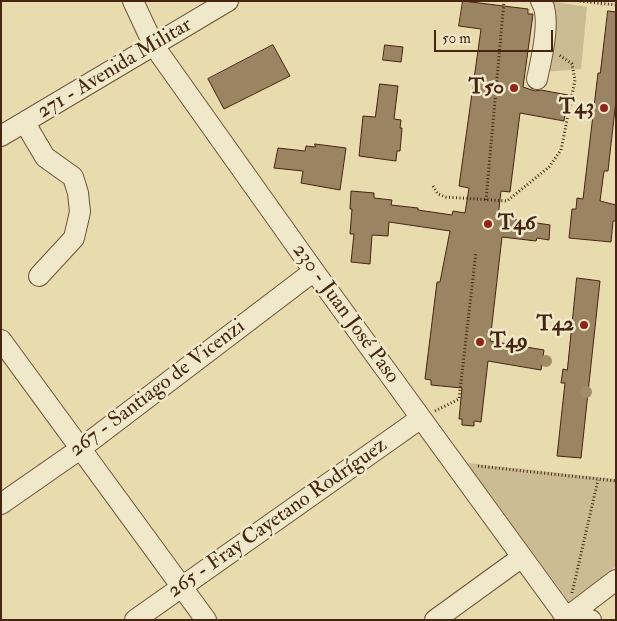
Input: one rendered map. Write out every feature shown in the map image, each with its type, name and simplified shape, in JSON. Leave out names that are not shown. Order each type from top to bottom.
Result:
[{"type":"street","name":"230 - Juan José Paso","points":[[133,1],[154,46],[314,271],[568,618]]},
{"type":"street","name":"271 - Avenida Militar","points":[[1,136],[228,1]]},
{"type":"street","points":[[538,79],[543,52],[546,15],[541,1]]},
{"type":"street","points":[[25,122],[45,157],[73,177],[78,194],[80,212],[74,238],[39,276]]},
{"type":"street","name":"267 - Santiago de Vicenzi","points":[[1,504],[80,449],[314,271]]},
{"type":"street","points":[[1,340],[206,620]]},
{"type":"street","name":"265 - Fray Cayetano Rodríguez","points":[[135,620],[421,418]]},
{"type":"street","points":[[435,620],[522,557]]},
{"type":"street","points":[[568,618],[616,580]]},
{"type":"street","points":[[568,618],[591,620]]},
{"type":"path","points":[[486,200],[504,1]]},
{"type":"path","points":[[580,1],[616,5]]},
{"type":"path","points":[[433,186],[438,194],[446,197],[507,201],[549,167],[561,150],[575,80],[572,64],[557,53],[543,52]]},
{"type":"path","points":[[421,418],[458,399],[476,252]]},
{"type":"path","points":[[459,469],[467,465],[616,481]]},
{"type":"path","points":[[568,618],[598,479]]},
{"type":"shaded area","points":[[550,1],[587,7],[581,69],[531,73]]},
{"type":"shaded area","points":[[467,463],[616,479],[616,566],[569,602]]},
{"type":"building","points":[[463,1],[528,9],[528,14],[533,14],[523,87],[535,91],[541,90],[568,95],[564,121],[520,113],[510,192],[501,191],[498,217],[550,225],[549,240],[537,238],[536,241],[502,237],[490,341],[544,350],[541,370],[488,361],[481,422],[474,421],[474,426],[462,425],[462,419],[459,419],[462,388],[431,385],[431,380],[425,379],[437,282],[440,282],[450,231],[389,222],[388,236],[372,235],[370,264],[351,262],[354,234],[350,234],[351,191],[374,193],[374,198],[392,200],[391,205],[452,215],[453,211],[465,213],[469,188],[459,186],[481,29],[459,26]]},
{"type":"building","points":[[608,11],[616,12],[616,100],[608,171],[604,171],[600,201],[616,205],[616,221],[613,221],[611,242],[569,238],[572,209],[576,209],[577,198],[583,199],[598,73],[600,73]]},
{"type":"building","points":[[273,45],[290,76],[224,109],[208,79]]},
{"type":"building","points":[[385,45],[403,47],[401,62],[383,60]]},
{"type":"building","points":[[380,84],[398,86],[394,119],[401,120],[400,128],[402,128],[400,151],[397,151],[396,161],[359,156],[363,116],[375,117]]},
{"type":"building","points":[[315,144],[346,148],[340,190],[301,183],[303,171],[274,168],[278,148],[305,151],[306,146],[315,147]]},
{"type":"building","name":"T42","points":[[577,278],[600,281],[581,458],[557,456],[565,383],[561,383],[563,369],[567,370]]},
{"type":"place","name":"T50","points":[[514,88]]},
{"type":"place","name":"T43","points":[[604,108]]},
{"type":"place","name":"T46","points":[[488,224]]},
{"type":"place","name":"T42","points":[[584,325]]},
{"type":"place","name":"T49","points":[[480,342]]}]
